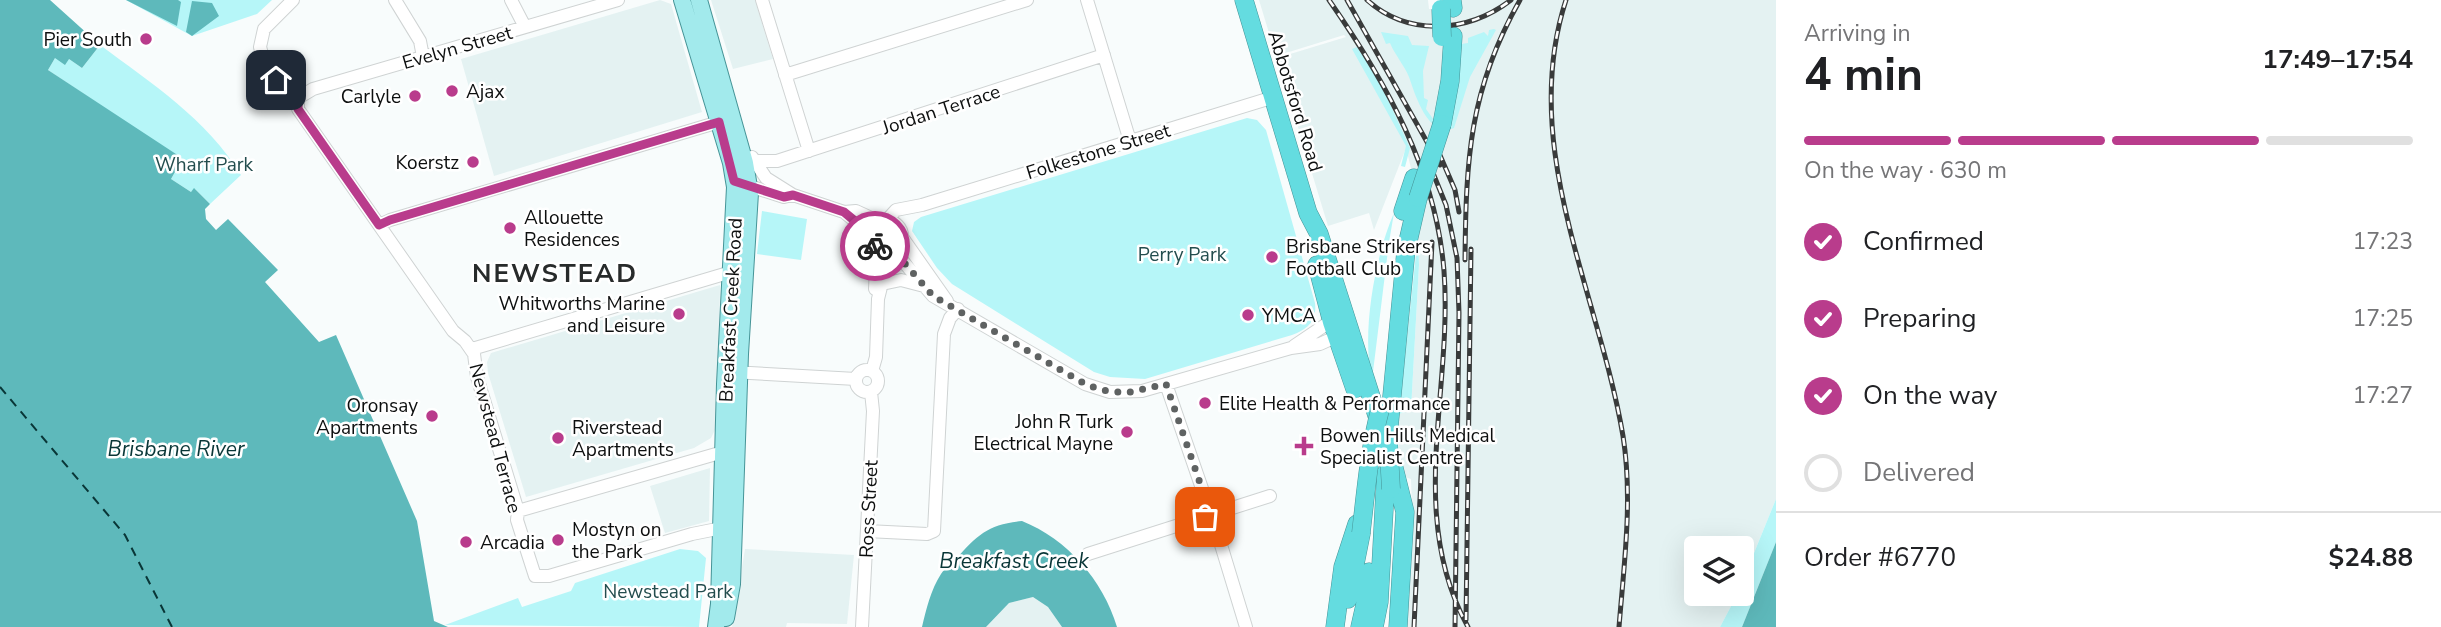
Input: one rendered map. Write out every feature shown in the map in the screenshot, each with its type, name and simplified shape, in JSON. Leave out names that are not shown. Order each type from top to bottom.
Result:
[{"type":"highway","name":"Abbotsford Road","points":[[1244,0],[1308,213],[1310,236],[1403,500],[1405,525],[1398,627]]},
{"type":"highway","points":[[1388,627],[1394,547],[1389,481],[1389,432],[1406,250],[1437,120],[1440,69],[1447,37],[1446,4]]},
{"type":"highway","points":[[1345,627],[1364,525],[1381,408],[1398,232],[1413,178],[1437,120]]},
{"type":"highway","name":"Abbotsford Road","points":[[1339,323],[1368,425]]},
{"type":"highway","points":[[1374,627],[1379,602],[1389,481]]},
{"type":"highway","points":[[1335,627],[1343,567],[1364,525]]},
{"type":"highway","points":[[1360,627],[1369,583],[1364,525]]},
{"type":"main road","name":"Breakfast Creek Road","points":[[682,0],[719,122],[742,184]]},
{"type":"main road","name":"Breakfast Creek Road","points":[[699,0],[741,149],[742,184],[727,527],[716,627]]},
{"type":"main road","name":"Breakfast Creek Road","points":[[724,627],[730,598],[723,452],[733,372]]},
{"type":"street","name":"Newstead Terrace","points":[[293,0],[264,29],[261,39],[262,54],[280,85],[298,98],[298,109],[453,331],[472,349],[477,377],[518,511],[517,520],[532,571],[540,578],[727,527]]},
{"type":"street","points":[[395,0],[420,41],[424,57]]},
{"type":"street","points":[[511,0],[526,26]]},
{"type":"street","name":"Evelyn Street","points":[[298,98],[313,89],[618,0]]},
{"type":"street","points":[[762,0],[809,151]]},
{"type":"street","points":[[785,75],[1027,0]]},
{"type":"street","points":[[1087,0],[1130,141]]},
{"type":"street","name":"Jordan Terrace","points":[[755,161],[777,161],[1104,55]]},
{"type":"street","name":"Folkestone Street","points":[[883,221],[896,210],[922,205],[1273,97]]},
{"type":"street","points":[[379,225],[719,122]]},
{"type":"street","points":[[741,149],[755,161],[766,178],[793,195],[844,212],[872,235],[933,296],[1093,388],[1126,393],[1291,348],[1320,344],[1339,323]]},
{"type":"street","points":[[742,184],[784,197],[793,195]]},
{"type":"street","name":"Folkestone Street","points":[[901,233],[906,217],[922,205]]},
{"type":"street","points":[[844,212],[856,211],[894,222],[952,305],[944,334],[934,531],[927,534],[867,531]]},
{"type":"street","points":[[872,235],[876,225],[883,221]]},
{"type":"street","points":[[887,250],[899,245],[901,233]]},
{"type":"street","points":[[872,371],[876,357],[878,299],[887,250]]},
{"type":"street","points":[[878,299],[875,289],[887,250]]},
{"type":"street","points":[[472,349],[738,270]]},
{"type":"street","points":[[882,285],[901,280],[924,286]]},
{"type":"street","points":[[872,371],[877,376],[878,384],[871,392],[864,392],[858,388],[856,379],[861,372],[872,371]]},
{"type":"street","points":[[733,372],[856,379]]},
{"type":"street","points":[[1166,384],[1246,627]]},
{"type":"street","name":"Ross Street","points":[[862,627],[873,411],[871,392]]},
{"type":"street","points":[[518,511],[723,452]]},
{"type":"street","points":[[1088,554],[1270,496]]},
{"type":"shaded area","points":[[660,0],[671,4],[702,112],[494,176],[461,59]]},
{"type":"shaded area","points":[[711,0],[755,0],[773,59],[733,69]]},
{"type":"shaded area","points":[[1259,0],[1428,0],[1429,9],[1460,8],[1462,0],[1776,0],[1776,499],[1754,553],[1754,536],[1684,536],[1684,606],[1731,606],[1720,627],[1407,627],[1413,534],[1411,479],[1405,477],[1399,459],[1398,437],[1399,414],[1411,410],[1419,265],[1418,235],[1422,213],[1406,148],[1374,230],[1369,213],[1328,226],[1277,58],[1346,37],[1344,35],[1276,56]]},
{"type":"shaded area","points":[[720,285],[718,424],[711,438],[694,448],[526,497],[488,373],[487,362],[491,353]]},
{"type":"shaded area","points":[[710,468],[709,521],[665,533],[650,486]]},
{"type":"shaded area","points":[[745,549],[854,555],[847,624],[787,623],[786,627],[732,627]]},
{"type":"shaded area","points":[[1033,597],[1048,607],[1062,627],[986,627],[1009,603]]},
{"type":"green space","points":[[126,0],[272,0],[257,14],[192,36]]},
{"type":"green space","points":[[1489,30],[1496,30],[1470,77],[1454,128],[1445,130],[1437,127],[1424,113],[1407,73],[1390,43],[1386,44],[1381,32],[1408,36],[1412,45],[1429,46],[1423,71],[1424,98],[1428,100],[1426,109],[1436,123],[1461,44],[1468,43],[1468,38],[1484,32],[1488,36]]},
{"type":"green space","name":"Wharf Park","points":[[100,45],[195,119],[212,136],[241,175],[210,204],[195,189],[191,192],[171,179],[179,166],[175,163],[178,157],[48,70],[55,58],[69,59],[82,68]]},
{"type":"green space","points":[[1357,47],[1379,80],[1410,148],[1405,167],[1401,166],[1406,146],[1352,49]]},
{"type":"green space","name":"Perry Park","points":[[1247,118],[1257,120],[1266,130],[1315,303],[1313,319],[1303,330],[1292,335],[1145,379],[1110,377],[1094,372],[952,284],[937,268],[912,231],[914,222],[921,217]]},
{"type":"green space","points":[[762,211],[807,219],[801,260],[757,254]]},
{"type":"green space","points":[[1394,213],[1372,380],[1368,341],[1372,295],[1381,251]]},
{"type":"green space","points":[[1418,235],[1419,265],[1411,410],[1399,414]]},
{"type":"green space","points":[[1776,499],[1776,542],[1754,597],[1754,553]]},
{"type":"green space","name":"Newstead Park","points":[[680,549],[698,551],[706,558],[699,627],[445,625],[518,598],[522,607],[571,591],[575,583]]},
{"type":"green space","points":[[1731,606],[1750,606],[1742,627],[1720,627]]},
{"type":"water","name":"Brisbane River","points":[[0,0],[50,0],[100,45],[82,68],[69,59],[65,65],[55,58],[48,70],[179,156],[175,162],[179,165],[171,179],[191,192],[194,188],[210,204],[205,209],[206,219],[216,230],[228,219],[278,270],[265,282],[319,342],[336,335],[417,521],[434,621],[448,627],[0,627]]},
{"type":"water","points":[[126,0],[178,0],[181,2],[177,26]]},
{"type":"water","points":[[192,1],[212,3],[219,16],[192,36],[186,32]]},
{"type":"water","name":"Breakfast Creek","points":[[1022,521],[1054,539],[1081,563],[1103,593],[1117,627],[1062,627],[1048,607],[1033,597],[1009,603],[986,627],[922,627],[937,580],[944,570],[985,532],[1001,525]]},
{"type":"water","points":[[1776,542],[1776,627],[1742,627],[1750,606],[1754,606],[1754,597]]},
{"type":"ferry route","points":[[0,387],[125,535],[172,627]]},
{"type":"railway","points":[[1329,0],[1370,63],[1405,128],[1431,198],[1439,234],[1444,271],[1445,316],[1436,452],[1439,541],[1450,584],[1468,627]]},
{"type":"railway","points":[[1347,0],[1440,165]]},
{"type":"railway","points":[[1367,0],[1383,12],[1401,20],[1438,26],[1476,19],[1511,0]]},
{"type":"railway","points":[[1465,260],[1469,157],[1480,95],[1503,33],[1520,0]]},
{"type":"railway","points":[[1566,0],[1554,55],[1551,110],[1557,165],[1568,219],[1612,382],[1623,436],[1627,508],[1619,627]]},
{"type":"railway","points":[[1439,153],[1455,190],[1459,212]]},
{"type":"railway","points":[[1426,156],[1446,205],[1457,258],[1459,313],[1455,627]]},
{"type":"railway","points":[[1414,627],[1432,242]]},
{"type":"railway","points":[[1466,620],[1471,249]]},
{"type":"way so far","points":[[875,246],[886,251],[893,250],[933,296],[1093,388],[1126,393],[1166,384],[1211,515],[1205,517]]},
{"type":"place","name":"Pier South","points":[[146,39]]},
{"type":"place","name":"Ajax","points":[[452,91]]},
{"type":"place","name":"Carlyle","points":[[415,96]]},
{"type":"place","name":"Koerstz","points":[[473,162]]},
{"type":"place","name":"Allouette Residences","points":[[510,228]]},
{"type":"place","name":"Brisbane Strikers Football Club","points":[[1272,257]]},
{"type":"place","name":"Whitworths Marine and Leisure","points":[[679,314]]},
{"type":"place","name":"YMCA","points":[[1248,315]]},
{"type":"place","name":"Elite Health & Performance","points":[[1205,403]]},
{"type":"place","name":"Oronsay Apartments","points":[[432,416]]},
{"type":"place","name":"John R Turk Electrical Mayne","points":[[1127,432]]},
{"type":"place","name":"Riverstead Apartments","points":[[558,438]]},
{"type":"place","name":"Bowen Hills Medical Specialist Centre","points":[[1304,446]]},
{"type":"place","name":"Mostyn on the Park","points":[[558,540]]},
{"type":"place","name":"Arcadia","points":[[466,542]]},
{"type":"district","name":"NEWSTEAD","points":[[555,273]]},
{"type":"route","points":[[276,80],[298,98],[298,109],[379,225],[719,122],[734,181],[784,197],[793,195],[844,212],[872,235],[875,246]]}]
